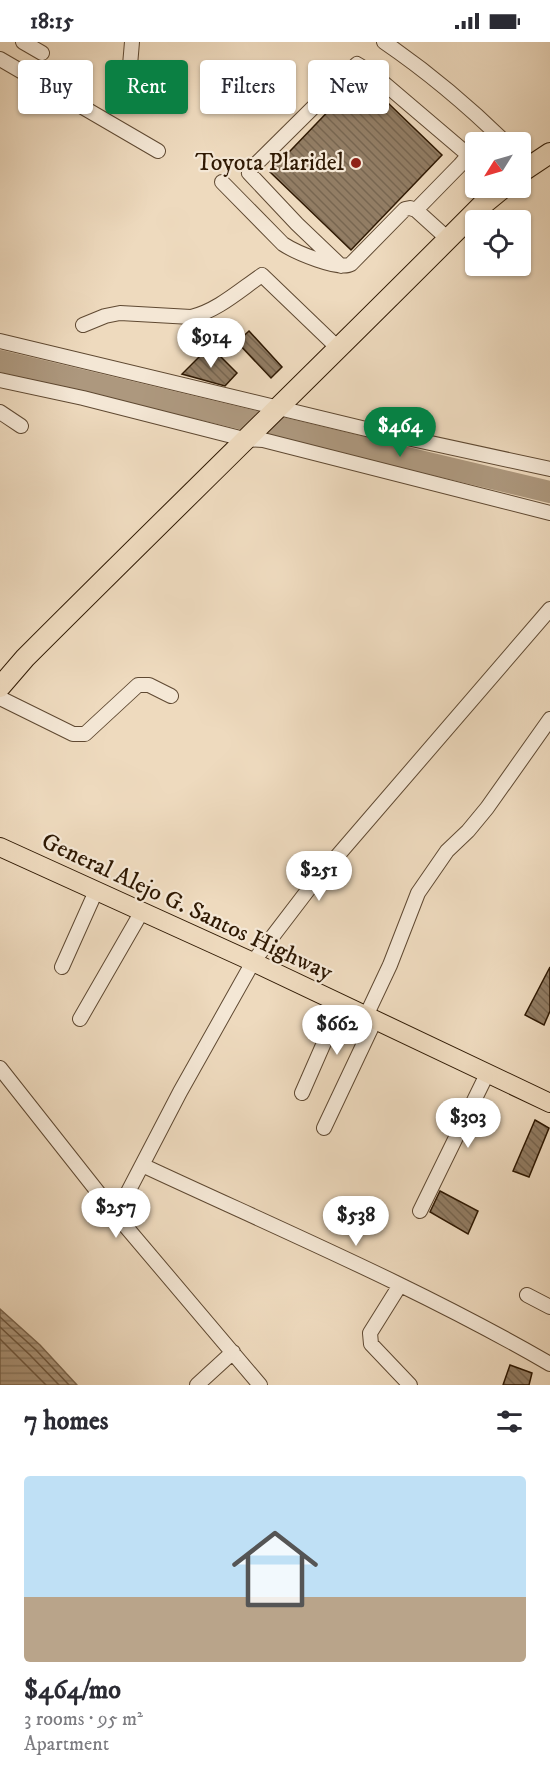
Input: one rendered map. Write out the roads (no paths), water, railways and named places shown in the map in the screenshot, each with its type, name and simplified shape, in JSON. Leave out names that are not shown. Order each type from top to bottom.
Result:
[{"type":"highway","points":[[531,162],[550,153]]},
{"type":"highway","points":[[482,210],[494,198]]},
{"type":"highway","points":[[0,687],[25,658],[247,437],[339,349],[448,239],[465,226]]},
{"type":"main road","name":"General Alejo G. Santos Highway","points":[[0,847],[253,962],[550,1103]]},
{"type":"street","points":[[23,42],[42,53]]},
{"type":"street","points":[[130,60],[132,42]]},
{"type":"street","points":[[384,42],[468,106],[495,132]]},
{"type":"street","points":[[0,59],[159,151]]},
{"type":"street","points":[[341,266],[249,173],[357,64],[372,73],[466,153],[460,165],[416,210]]},
{"type":"street","points":[[222,182],[283,244],[310,257],[341,266],[347,267],[351,264],[405,209],[416,210],[448,239]]},
{"type":"street","points":[[83,325],[120,313],[191,317],[200,315],[213,309],[262,275],[339,349]]},
{"type":"street","points":[[0,341],[274,411],[550,469]]},
{"type":"street","points":[[0,380],[263,440],[550,513]]},
{"type":"street","points":[[0,412],[21,426]]},
{"type":"street","points":[[116,1215],[180,1092],[253,962],[308,890],[550,609]]},
{"type":"street","points":[[0,698],[73,734],[85,734],[138,685],[149,685],[171,696]]},
{"type":"street","points":[[324,1128],[423,886],[447,851],[487,808],[550,719]]},
{"type":"street","points":[[62,967],[96,891]]},
{"type":"street","points":[[80,1019],[141,913]]},
{"type":"street","points":[[302,1093],[341,1004]]},
{"type":"street","points":[[0,1068],[116,1215],[260,1385]]},
{"type":"street","points":[[420,1211],[487,1074]]},
{"type":"street","points":[[142,1165],[400,1285],[494,1332],[550,1364]]},
{"type":"street","points":[[400,1285],[370,1333],[371,1344],[410,1385]]},
{"type":"street","points":[[527,1295],[550,1307]]},
{"type":"street","points":[[197,1385],[233,1352]]},
{"type":"water","points":[[0,1309],[40,1345],[77,1385],[0,1385]]},
{"type":"waterway","points":[[0,361],[550,492]]},
{"type":"place","name":"Toyota Plaridel","points":[[356,163]]}]
